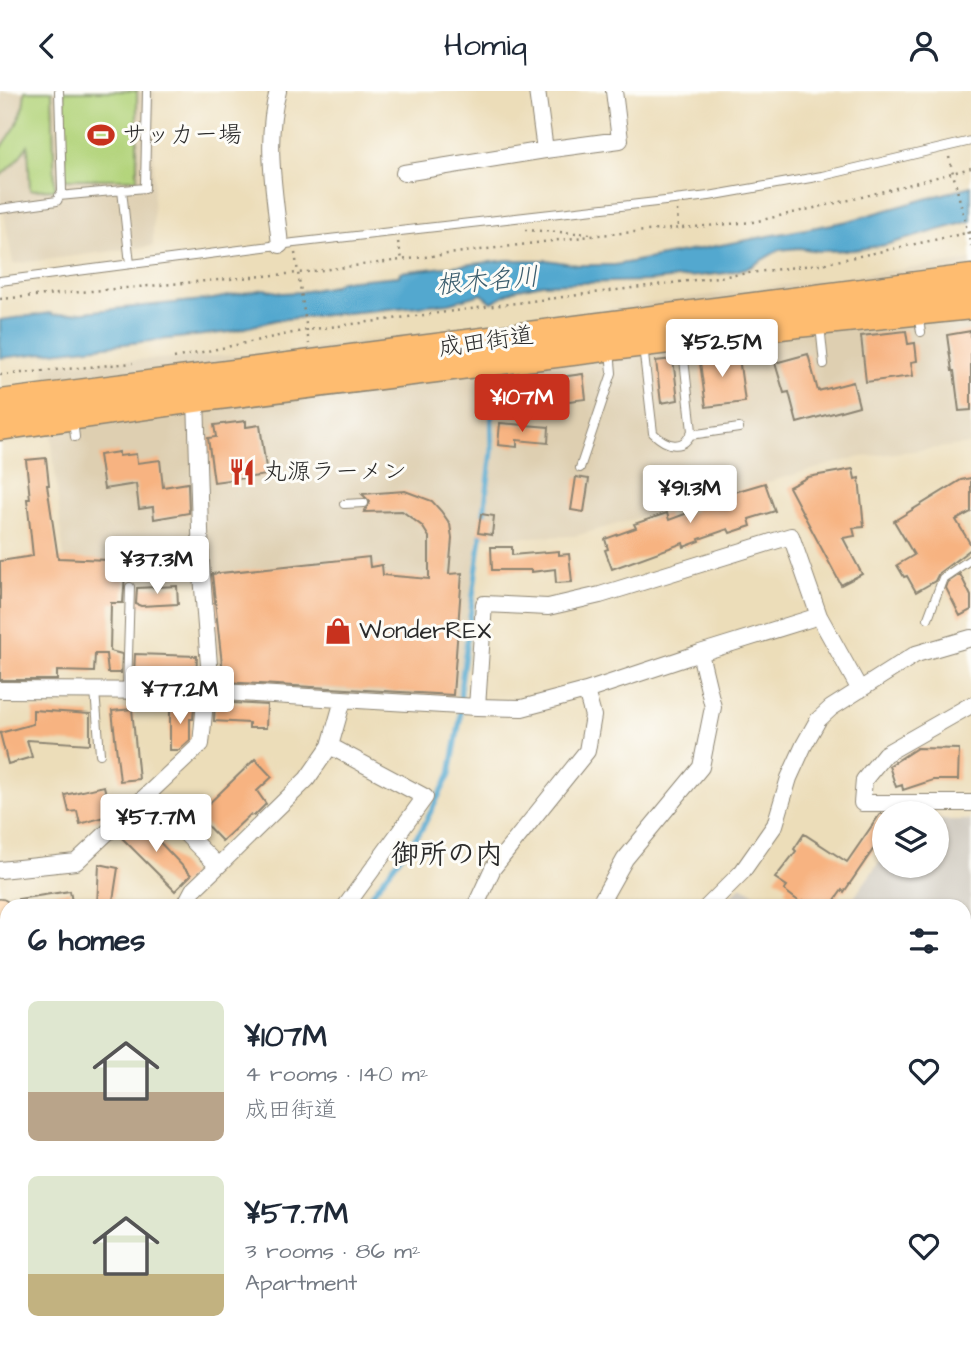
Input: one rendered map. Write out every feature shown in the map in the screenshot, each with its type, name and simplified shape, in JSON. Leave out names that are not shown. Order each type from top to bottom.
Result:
[{"type":"highway","name":"成田街道","points":[[0,404],[971,279]]},
{"type":"highway","name":"成田街道","points":[[0,426],[74,426],[196,398],[820,321],[919,321],[971,305]]},
{"type":"street","points":[[278,91],[270,146],[287,244]]},
{"type":"street","points":[[537,91],[545,150]]},
{"type":"street","points":[[404,173],[620,140],[614,91]]},
{"type":"street","points":[[0,870],[76,862],[201,744],[208,691],[196,398]]},
{"type":"street","points":[[474,707],[484,604],[548,607],[600,595],[791,536],[819,616],[860,690]]},
{"type":"street","points":[[0,690],[208,691],[522,708],[586,691],[819,616]]},
{"type":"street","points":[[714,899],[748,866],[775,825],[789,779],[818,720],[831,708],[916,654],[971,638]]},
{"type":"street","points":[[603,899],[625,859],[701,767],[713,707],[700,653]]},
{"type":"street","points":[[479,899],[493,868],[587,751],[593,716],[586,691]]},
{"type":"street","points":[[188,899],[193,890],[307,779],[330,746],[343,700]]},
{"type":"street","points":[[971,705],[885,754],[864,780],[862,803],[971,803]]},
{"type":"street","points":[[330,746],[425,797],[351,899]]},
{"type":"street","points":[[147,795],[218,866]]},
{"type":"lane","points":[[0,209],[57,201],[62,191],[59,91]]},
{"type":"lane","points":[[59,197],[145,188],[147,91]]},
{"type":"lane","points":[[0,281],[287,244],[676,199],[822,176],[971,141]]},
{"type":"lane","points":[[122,190],[130,264]]},
{"type":"lane","points":[[820,321],[824,364]]},
{"type":"lane","points":[[642,343],[653,433],[662,443],[671,446],[682,444],[692,431],[682,338]]},
{"type":"lane","points":[[580,468],[612,373],[610,347]]},
{"type":"lane","points":[[690,435],[739,428]]},
{"type":"lane","points":[[344,504],[364,503]]},
{"type":"lane","points":[[929,618],[943,578],[971,559]]},
{"type":"lane","points":[[127,691],[130,587]]},
{"type":"lane","points":[[95,691],[100,754]]},
{"type":"path","points":[[947,147],[971,246]]},
{"type":"path","points":[[0,299],[298,273],[599,235],[753,222],[971,168]]},
{"type":"path","points":[[676,199],[678,228]]},
{"type":"path","points":[[520,230],[599,235]]},
{"type":"path","points":[[397,231],[402,259]]},
{"type":"path","points":[[174,358],[307,330],[827,263],[969,232]]},
{"type":"path","points":[[287,244],[298,273],[309,346]]},
{"type":"path","points":[[0,375],[134,363]]},
{"type":"shaded area","points":[[0,91],[155,91],[153,246],[13,264],[4,213],[0,213]]},
{"type":"shaded area","points":[[971,260],[971,444],[854,458],[575,536],[477,538],[458,702],[220,683],[209,568],[65,569],[44,364],[278,353]]},
{"type":"shaded area","points":[[949,820],[971,820],[971,899],[853,899],[872,872],[872,878],[949,878]]},
{"type":"shaded area","points":[[741,886],[765,899],[728,899]]},
{"type":"green space","points":[[25,91],[52,91],[55,189],[30,190],[28,145],[14,164],[0,176],[0,150],[16,126],[23,108]]},
{"type":"green space","name":"サッカー場","points":[[64,91],[137,91],[137,179],[65,179]]},
{"type":"water","name":"根木名川","points":[[971,186],[971,221],[885,245],[853,250],[779,250],[750,267],[726,273],[649,281],[542,284],[514,290],[492,302],[482,294],[449,303],[276,320],[230,332],[0,358],[0,320],[213,299],[264,289],[282,293],[301,292],[333,286],[341,281],[399,276],[400,272],[508,260],[615,265],[848,221]]},
{"type":"building","points":[[906,331],[908,344],[915,343],[917,361],[911,362],[913,376],[866,382],[861,336]]},
{"type":"building","points":[[971,331],[971,410],[959,411],[947,335]]},
{"type":"building","points":[[738,350],[745,402],[706,407],[699,355]]},
{"type":"building","points":[[808,354],[818,391],[853,382],[859,406],[797,423],[789,392],[784,393],[775,363]]},
{"type":"building","points":[[673,359],[678,400],[661,403],[656,361]]},
{"type":"building","points":[[583,374],[586,399],[519,407],[516,383]]},
{"type":"building","points":[[246,421],[246,427],[260,425],[267,475],[214,482],[208,438],[216,437],[214,425]]},
{"type":"building","points":[[500,423],[549,427],[548,443],[517,440],[517,447],[498,445]]},
{"type":"building","points":[[119,452],[119,456],[136,454],[137,463],[160,460],[163,487],[188,483],[189,513],[154,519],[153,507],[139,509],[136,484],[104,489],[99,455]]},
{"type":"building","points":[[46,458],[47,485],[58,558],[108,560],[108,573],[125,574],[123,603],[111,603],[110,651],[122,654],[121,673],[108,673],[106,654],[95,654],[94,672],[57,671],[57,680],[0,680],[0,561],[33,556],[26,460]]},
{"type":"building","points":[[853,469],[855,479],[859,478],[864,527],[853,528],[855,536],[843,538],[862,574],[841,585],[789,487],[808,477]]},
{"type":"building","points":[[576,477],[589,479],[584,512],[571,510]]},
{"type":"building","points":[[971,478],[971,512],[956,520],[971,549],[939,573],[935,581],[916,592],[897,565],[914,555],[894,521],[961,480]]},
{"type":"building","points":[[765,483],[775,511],[749,519],[751,526],[730,533],[728,529],[684,547],[683,543],[612,569],[605,550],[608,549],[605,539],[636,528],[634,524],[667,513],[669,520],[696,510],[694,504]]},
{"type":"building","name":"WonderREX","points":[[405,491],[432,501],[441,511],[450,524],[452,538],[449,574],[462,573],[453,695],[224,682],[212,574],[369,557],[370,567],[382,565],[383,575],[429,579],[429,537],[422,526],[402,511],[364,512],[370,502],[362,494]]},
{"type":"building","points":[[481,514],[494,516],[492,535],[478,533]]},
{"type":"building","points":[[491,547],[512,547],[512,555],[559,551],[559,555],[569,554],[572,582],[556,583],[555,569],[531,572],[492,570]]},
{"type":"building","points":[[960,574],[971,596],[971,610],[960,616],[946,588],[948,582]]},
{"type":"building","points":[[177,586],[178,604],[136,604],[137,588]]},
{"type":"building","points":[[135,654],[197,656],[196,679],[140,677],[140,674],[134,674]]},
{"type":"building","points":[[215,702],[267,705],[266,728],[249,728],[249,723],[214,721]]},
{"type":"building","points":[[170,705],[194,706],[193,719],[190,719],[190,740],[179,750],[170,750]]},
{"type":"building","points":[[132,709],[139,779],[120,781],[112,711]]},
{"type":"building","points":[[33,710],[90,714],[90,744],[27,740],[32,757],[8,764],[0,733],[33,724]]},
{"type":"building","points":[[917,748],[959,749],[958,780],[933,780],[903,790],[902,785],[896,787],[889,766]]},
{"type":"building","points":[[255,759],[272,777],[257,791],[266,804],[222,841],[197,815]]},
{"type":"building","points":[[104,786],[111,815],[80,824],[77,811],[69,812],[65,795]]},
{"type":"building","points":[[141,817],[155,832],[152,834],[191,875],[175,891],[121,837]]},
{"type":"building","points":[[872,826],[872,851],[844,892],[842,890],[836,899],[796,899],[784,890],[787,886],[775,878],[796,851],[794,849],[804,834],[847,862]]},
{"type":"building","points":[[99,864],[118,868],[113,899],[97,899]]},
{"type":"building","points":[[70,891],[72,899],[18,899]]},
{"type":"waterway","points":[[483,520],[492,452],[491,369]]},
{"type":"waterway","points":[[368,899],[422,829],[450,774],[460,720],[461,684],[482,529]]},
{"type":"place","name":"サッカー場","points":[[101,135]]},
{"type":"place","name":"丸源ラーメン","points":[[242,472]]},
{"type":"place","name":"WonderREX","points":[[338,631]]},
{"type":"district","name":"御所の内","points":[[447,854]]}]
